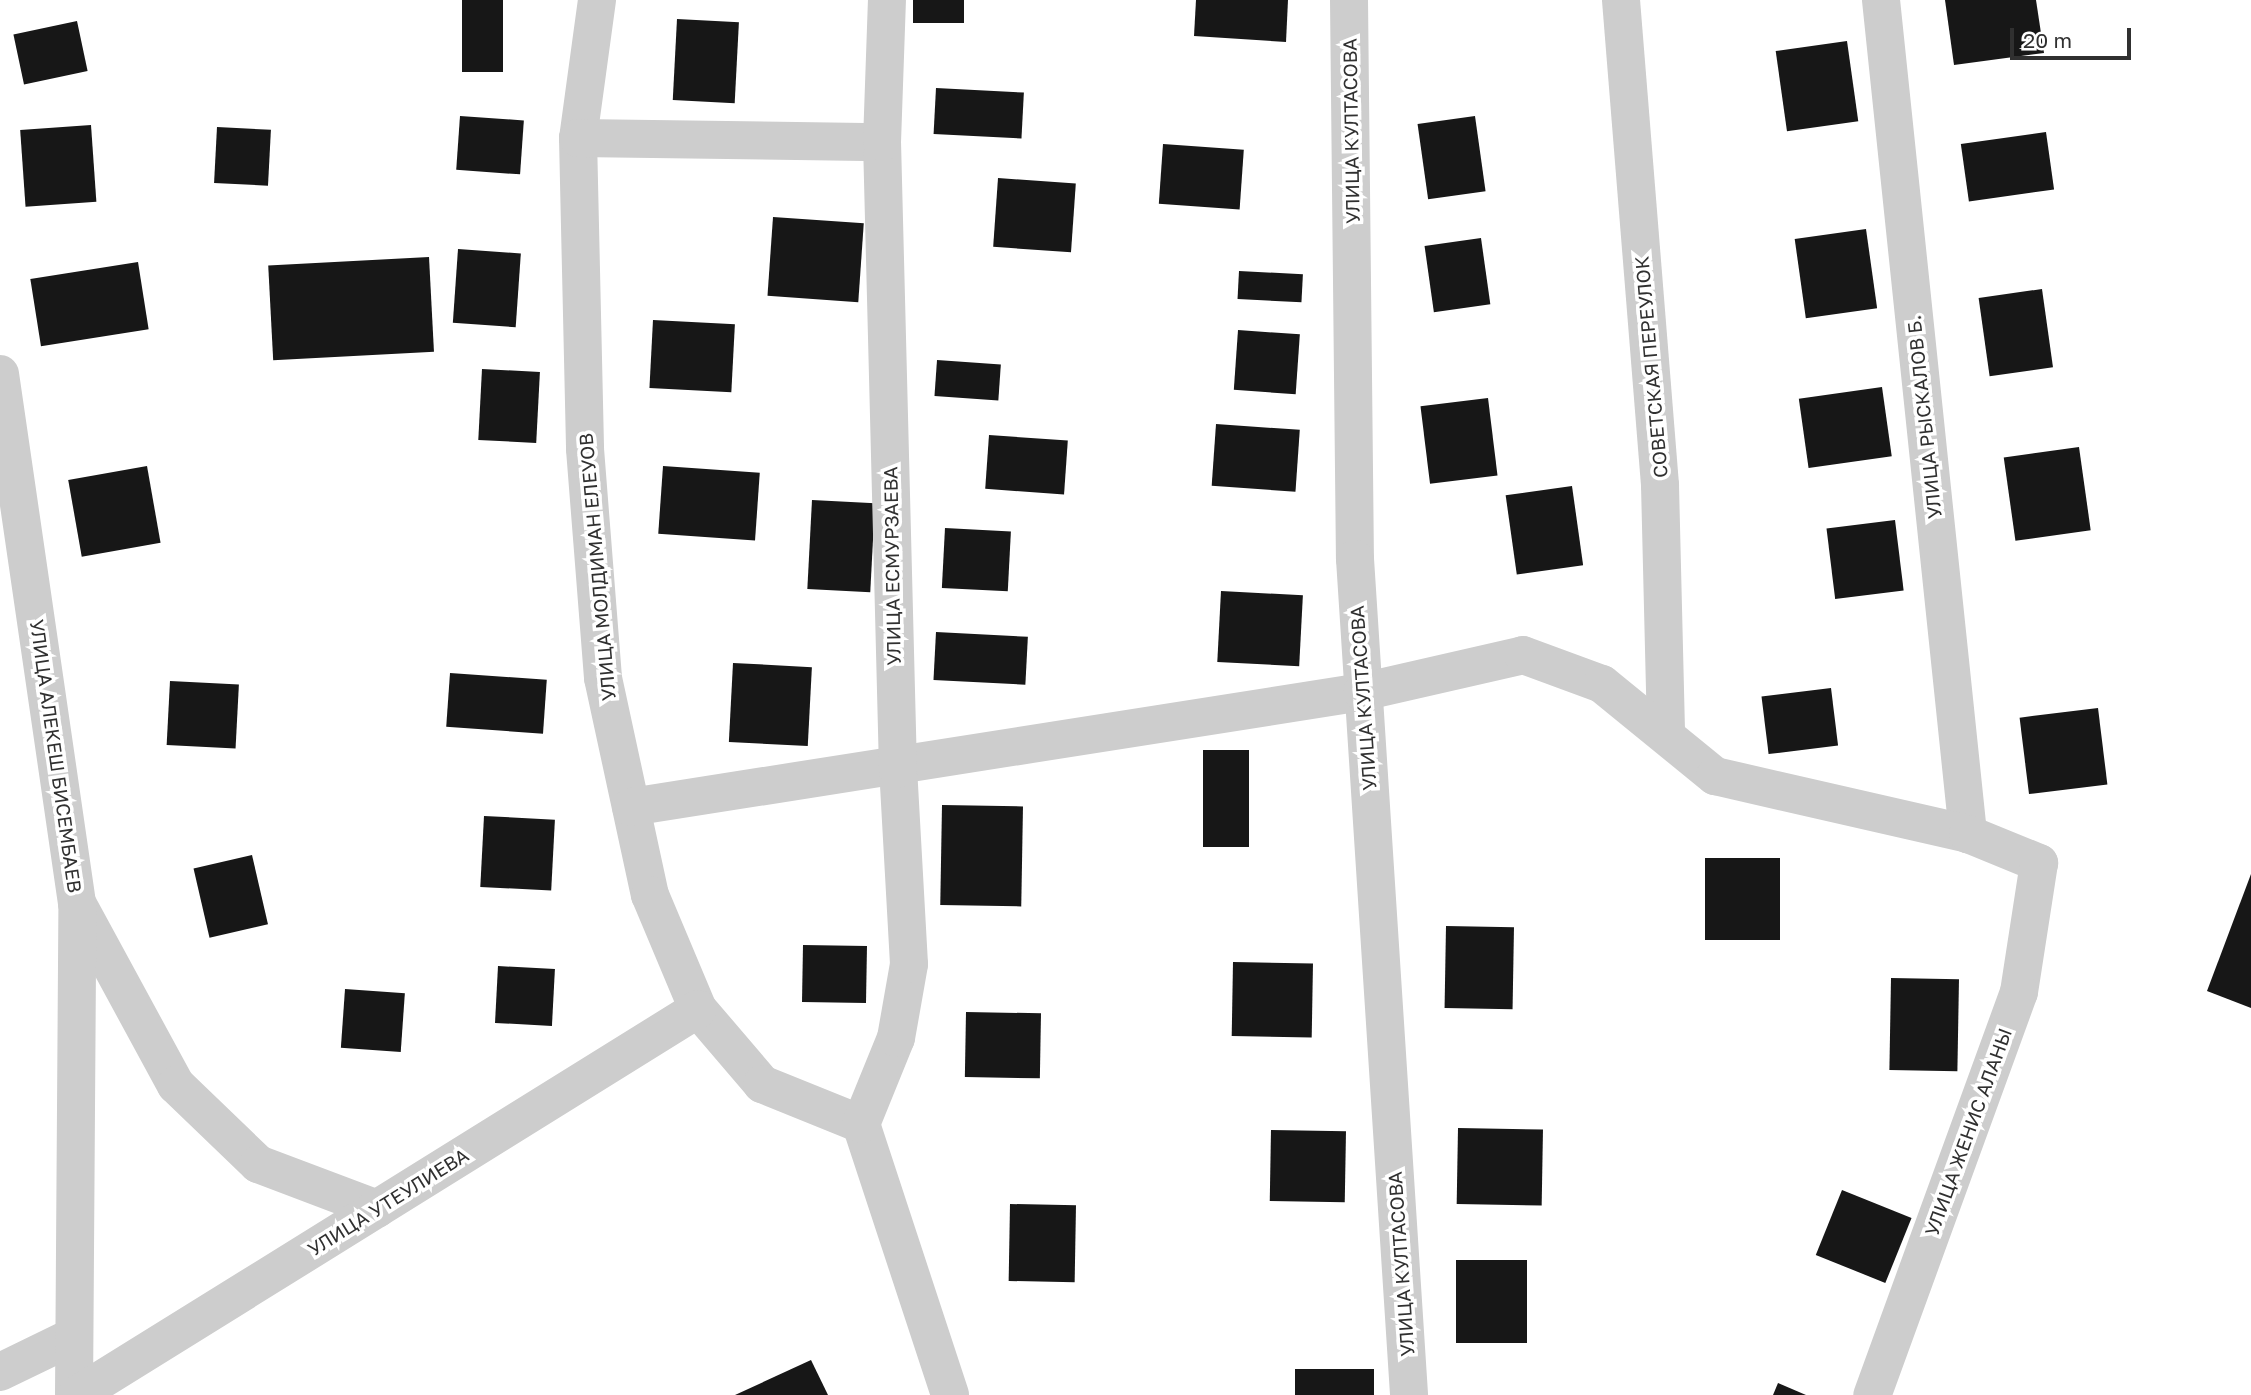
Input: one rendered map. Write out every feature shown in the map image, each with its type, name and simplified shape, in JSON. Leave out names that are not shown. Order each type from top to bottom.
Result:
[{"type":"street","name":"УЛИЦА МОЛДИМАН ЕЛЕУОВ","points":[[597,0],[578,138],[584,449],[603,678],[650,895],[698,1009],[762,1084],[861,1124]]},
{"type":"street","name":"УЛИЦА ЕСМУРЗАЕВА","points":[[861,1124],[896,1038],[909,964],[898,769],[882,142],[887,0]]},
{"type":"street","name":"УЛИЦА КУЛТАСОВА","points":[[1349,0],[1354,559],[1409,1395]]},
{"type":"street","name":"СОВЕТСКАЯ ПЕРЕУЛОК","points":[[1621,0],[1660,485],[1666,735]]},
{"type":"street","name":"УЛИЦА РЫСКАЛОВ Б.","points":[[1881,0],[1968,834]]},
{"type":"street","points":[[578,138],[882,142]]},
{"type":"street","name":"УЛИЦА АЛЕКЕШ БИСЕМБАЕВ","points":[[0,374],[77,903],[176,1085],[258,1164],[377,1209]]},
{"type":"street","points":[[631,807],[898,769],[1362,692],[1523,655],[1602,684],[1715,776],[1968,834]]},
{"type":"street","name":"УЛИЦА ЖЕНИС АЛАНЫ","points":[[1872,1395],[2019,992],[2039,863],[1968,834]]},
{"type":"street","points":[[76,1395],[72,1337],[77,903]]},
{"type":"street","name":"УЛИЦА УТЕУЛИЕВА","points":[[76,1395],[698,1009]]},
{"type":"street","points":[[861,1124],[950,1395]]},
{"type":"street","points":[[0,1372],[72,1337]]},
{"type":"building","points":[[462,0],[503,0],[503,72],[462,72]]},
{"type":"building","points":[[913,0],[964,0],[964,23],[913,23]]},
{"type":"building","points":[[1196,0],[1288,0],[1286,42],[1194,36]]},
{"type":"building","points":[[1945,0],[2036,0],[2044,53],[1954,65]]},
{"type":"building","points":[[677,19],[739,22],[735,103],[673,100]]},
{"type":"building","points":[[77,21],[88,71],[24,84],[13,35]]},
{"type":"building","points":[[1847,41],[1858,121],[1787,131],[1776,51]]},
{"type":"building","points":[[936,88],[1024,93],[1021,139],[934,134]]},
{"type":"building","points":[[460,116],[524,120],[520,174],[456,170]]},
{"type":"building","points":[[1475,116],[1486,191],[1428,199],[1418,124]]},
{"type":"building","points":[[91,125],[96,202],[26,207],[20,130]]},
{"type":"building","points":[[217,127],[271,130],[268,186],[214,183]]},
{"type":"building","points":[[2046,132],[2054,189],[1969,201],[1961,144]]},
{"type":"building","points":[[1163,144],[1244,150],[1240,210],[1159,204]]},
{"type":"building","points":[[998,178],[1076,183],[1071,252],[993,247]]},
{"type":"building","points":[[773,217],[864,223],[858,302],[767,296]]},
{"type":"building","points":[[1866,229],[1877,308],[1806,318],[1795,239]]},
{"type":"building","points":[[1481,238],[1490,304],[1434,312],[1425,246]]},
{"type":"building","points":[[458,249],[521,253],[516,327],[453,323]]},
{"type":"building","points":[[429,257],[434,352],[273,360],[268,265]]},
{"type":"building","points":[[138,262],[149,329],[41,346],[30,279]]},
{"type":"building","points":[[1239,271],[1303,274],[1301,302],[1238,299]]},
{"type":"building","points":[[2042,289],[2053,367],[1990,376],[1979,298]]},
{"type":"building","points":[[653,320],[735,324],[731,392],[649,388]]},
{"type":"building","points":[[1238,330],[1300,334],[1296,394],[1234,390]]},
{"type":"building","points":[[937,360],[1001,364],[998,400],[934,396]]},
{"type":"building","points":[[482,369],[540,372],[536,443],[478,440]]},
{"type":"building","points":[[1882,387],[1892,456],[1809,468],[1799,399]]},
{"type":"building","points":[[1488,398],[1498,475],[1430,484],[1421,406]]},
{"type":"building","points":[[1216,424],[1300,430],[1295,492],[1212,486]]},
{"type":"building","points":[[989,435],[1068,441],[1064,494],[985,489]]},
{"type":"building","points":[[2079,447],[2091,530],[2015,541],[2004,458]]},
{"type":"building","points":[[147,466],[161,543],[82,557],[68,480]]},
{"type":"building","points":[[663,466],[760,473],[755,541],[658,534]]},
{"type":"building","points":[[1572,486],[1583,565],[1517,575],[1506,495]]},
{"type":"building","points":[[812,500],[875,503],[870,592],[807,589]]},
{"type":"building","points":[[1895,520],[1904,590],[1835,599],[1827,528]]},
{"type":"building","points":[[945,528],[1011,531],[1008,591],[942,588]]},
{"type":"building","points":[[1221,591],[1303,595],[1299,666],[1217,662]]},
{"type":"building","points":[[936,632],[1028,637],[1025,685],[933,680]]},
{"type":"building","points":[[733,663],[812,667],[808,746],[729,742]]},
{"type":"building","points":[[450,673],[547,680],[543,734],[446,727]]},
{"type":"building","points":[[170,681],[239,685],[236,749],[167,745]]},
{"type":"building","points":[[1831,688],[1838,746],[1769,754],[1762,697]]},
{"type":"building","points":[[2098,708],[2107,784],[2029,794],[2020,718]]},
{"type":"building","points":[[1203,750],[1249,750],[1249,847],[1203,847]]},
{"type":"building","points":[[942,805],[1023,806],[1021,906],[940,905]]},
{"type":"building","points":[[484,816],[555,820],[551,891],[480,887]]},
{"type":"building","points":[[252,855],[268,924],[210,938],[194,868]]},
{"type":"building","points":[[1705,858],[1780,858],[1780,940],[1705,940]]},
{"type":"building","points":[[2251,874],[2251,1008],[2207,991]]},
{"type":"building","points":[[1446,926],[1514,927],[1513,1009],[1445,1008]]},
{"type":"building","points":[[803,945],[867,946],[866,1003],[802,1002]]},
{"type":"building","points":[[1233,962],[1313,963],[1312,1037],[1232,1036]]},
{"type":"building","points":[[498,966],[555,969],[552,1026],[495,1023]]},
{"type":"building","points":[[1891,978],[1959,979],[1957,1071],[1889,1070]]},
{"type":"building","points":[[345,989],[405,993],[401,1052],[341,1048]]},
{"type":"building","points":[[966,1012],[1041,1013],[1040,1078],[965,1077]]},
{"type":"building","points":[[1458,1128],[1543,1129],[1542,1205],[1457,1204]]},
{"type":"building","points":[[1271,1130],[1346,1131],[1345,1202],[1270,1201]]},
{"type":"building","points":[[1842,1190],[1912,1218],[1885,1283],[1816,1255]]},
{"type":"building","points":[[1010,1204],[1076,1205],[1075,1282],[1009,1281]]},
{"type":"building","points":[[1456,1260],[1527,1260],[1527,1343],[1456,1343]]},
{"type":"building","points":[[811,1360],[828,1395],[735,1395]]},
{"type":"building","points":[[1295,1369],[1374,1369],[1374,1395],[1295,1395]]},
{"type":"building","points":[[1778,1383],[1806,1395],[1773,1395]]}]
